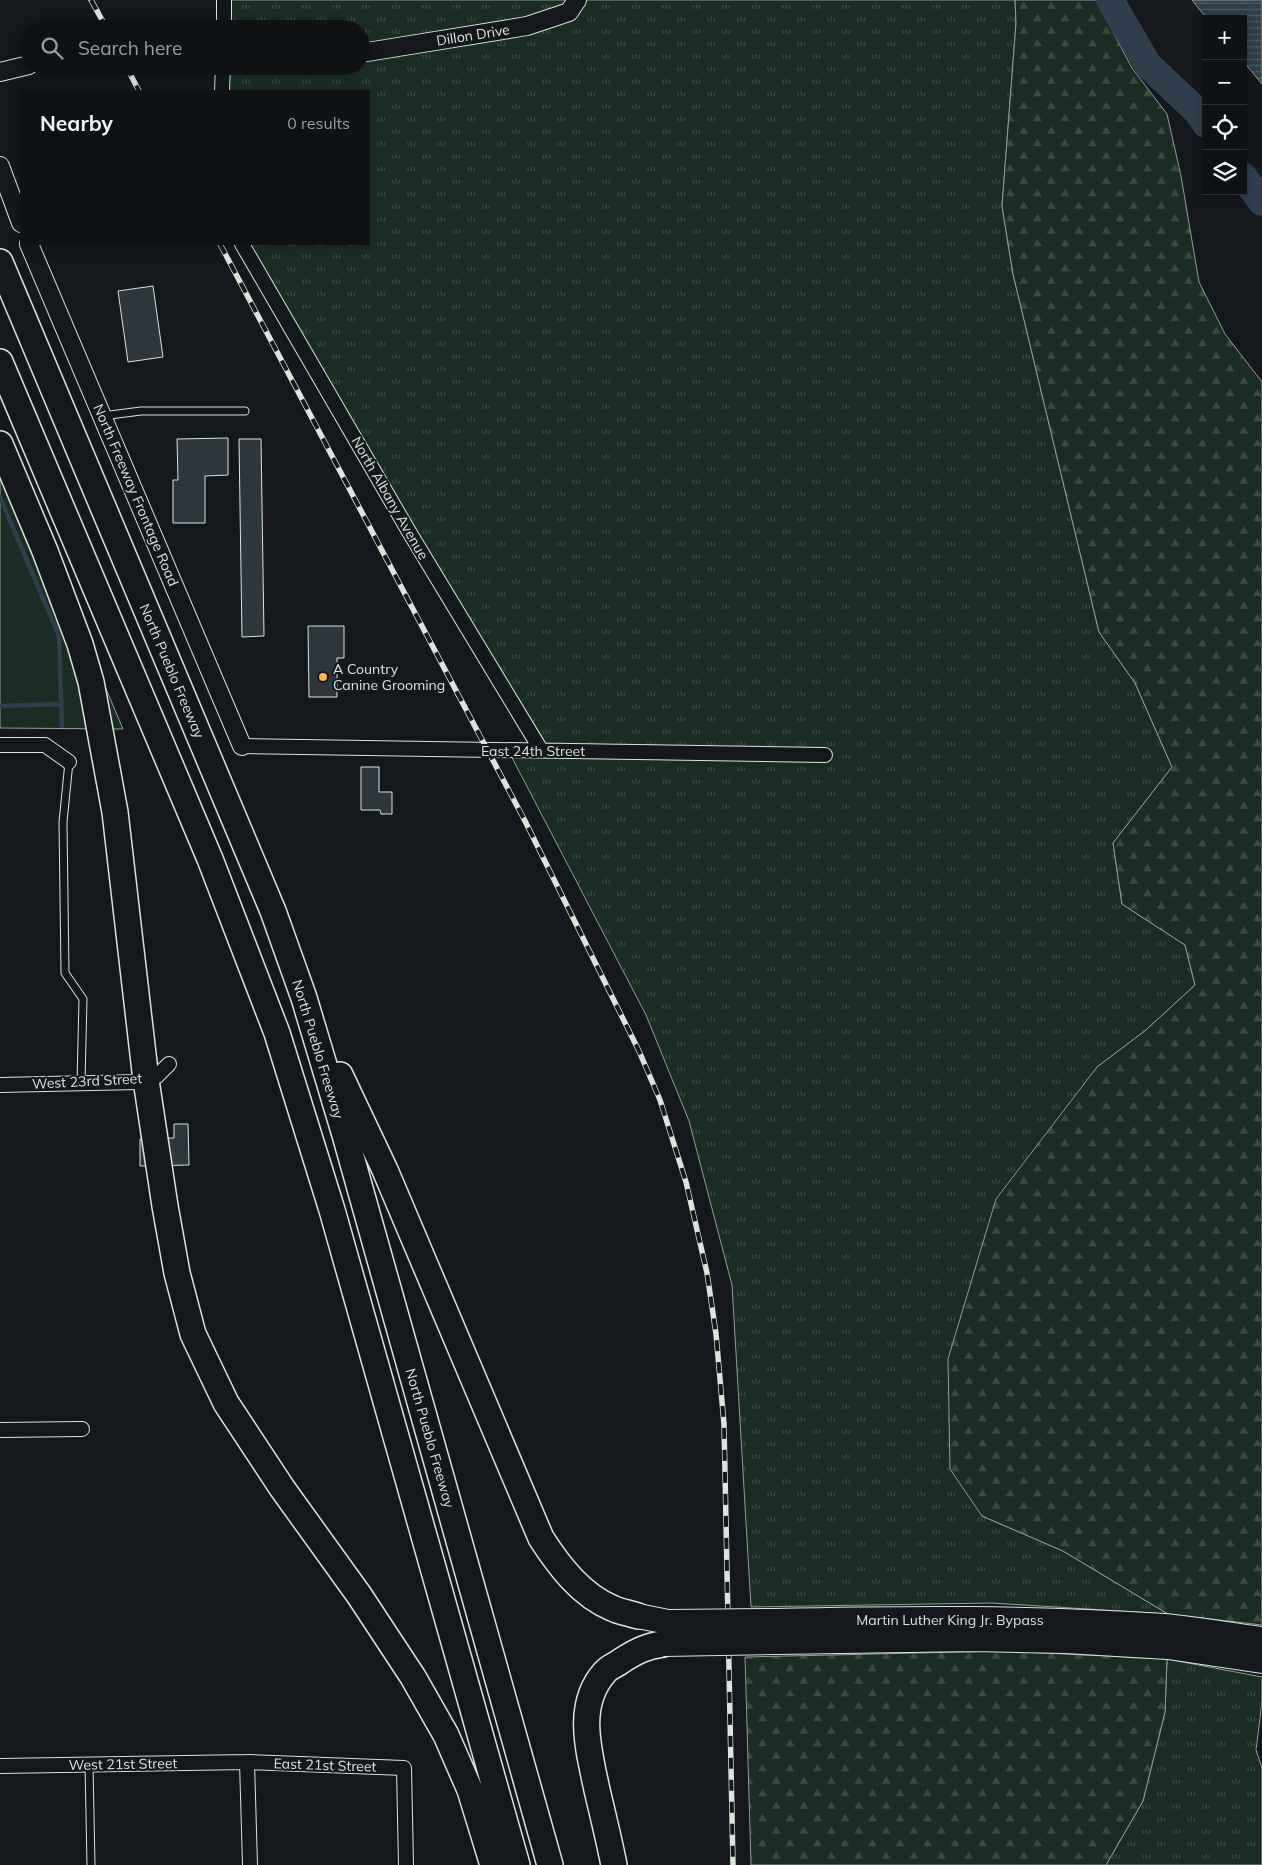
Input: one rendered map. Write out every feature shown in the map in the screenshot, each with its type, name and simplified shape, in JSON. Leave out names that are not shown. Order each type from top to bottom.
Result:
[{"type":"highway","name":"North Pueblo Freeway","points":[[0,262],[273,911],[304,998],[345,1135],[550,1865]]},
{"type":"highway","points":[[0,362],[210,859],[278,1033],[332,1210],[517,1865]]},
{"type":"highway","points":[[0,444],[45,551],[80,644],[91,682],[115,812],[146,1080],[177,1273],[193,1334],[226,1403],[282,1488],[359,1595],[412,1677],[446,1735],[470,1790],[493,1865]]},
{"type":"highway","points":[[304,998],[385,1170],[541,1538],[556,1562],[590,1595],[611,1608],[638,1616]]},
{"type":"highway","name":"Martin Luther King Jr. Bypass","points":[[638,1616],[666,1633],[774,1631],[984,1640],[1066,1641],[1167,1637],[1262,1639]]},
{"type":"highway","points":[[614,1865],[589,1751],[586,1730],[587,1711],[594,1689],[606,1670],[666,1633]]},
{"type":"highway","name":"Martin Luther King Jr. Bypass","points":[[1167,1637],[1262,1661]]},
{"type":"street","points":[[224,0],[224,20]]},
{"type":"street","name":"Dillon Drive","points":[[370,52],[527,26],[568,12],[577,0]]},
{"type":"street","points":[[0,72],[20,67]]},
{"type":"street","points":[[222,90],[223,75]]},
{"type":"street","points":[[0,166],[20,219]]},
{"type":"street","name":"North Freeway Frontage Road","points":[[29,245],[242,746]]},
{"type":"street","name":"North Albany Avenue","points":[[243,245],[408,530],[541,750]]},
{"type":"street","points":[[0,745],[45,745],[69,762]]},
{"type":"street","name":"East 24th Street","points":[[242,746],[824,756]]},
{"type":"street","name":"West 23rd Street","points":[[0,1085],[139,1082],[157,1076],[170,1064]]},
{"type":"street","points":[[0,1430],[82,1429]]},
{"type":"street","points":[[247,1762],[250,1865]]},
{"type":"street","name":"West 21st Street","points":[[0,1766],[247,1762]]},
{"type":"street","name":"East 21st Street","points":[[247,1762],[404,1768],[406,1865]]},
{"type":"lane","points":[[102,416],[141,411],[245,411]]},
{"type":"lane","points":[[69,762],[63,822],[65,973],[83,999],[81,1083]]},
{"type":"lane","points":[[88,1764],[91,1865]]},
{"type":"green space","points":[[224,0],[1015,0],[1016,23],[1002,206],[1013,274],[1099,632],[1135,683],[1172,767],[1113,843],[1122,904],[1185,945],[1195,985],[1146,1030],[1097,1067],[982,1516],[1063,1551],[1168,1614],[991,1603],[751,1607],[732,1285],[689,1121],[646,1015],[508,750],[540,750],[243,245],[370,245],[370,90],[222,90],[223,75],[370,75],[370,20],[224,20]]},
{"type":"green space","points":[[1015,0],[1096,0],[1132,68],[1167,114],[1181,176],[1199,282],[1225,334],[1262,382],[1262,1625],[1168,1614],[1063,1551],[982,1516],[950,1469],[948,1359],[996,1199],[1097,1067],[1146,1030],[1195,985],[1185,945],[1122,904],[1113,843],[1172,767],[1135,683],[1099,632],[1013,274],[1002,206],[1016,23]]},
{"type":"green space","points":[[0,438],[123,729],[0,728]]},
{"type":"green space","points":[[1003,1651],[1167,1659],[1165,1712],[1143,1801],[1106,1865],[751,1865],[745,1657]]},
{"type":"green space","points":[[1167,1659],[1262,1677],[1262,1702],[1256,1750],[1262,1768],[1262,1865],[1106,1865],[1143,1801],[1165,1712]]},
{"type":"water","points":[[1192,0],[1262,0],[1262,84],[1247,66],[1247,15],[1204,15]]},
{"type":"building","points":[[153,286],[163,357],[128,362],[118,291]]},
{"type":"building","points":[[228,438],[228,475],[205,476],[205,523],[173,523],[173,480],[178,480],[177,439]]},
{"type":"building","points":[[239,439],[261,439],[264,636],[242,637]]},
{"type":"building","name":"A Country Canine Grooming","points":[[308,626],[344,626],[344,658],[337,658],[337,697],[309,697]]},
{"type":"building","points":[[361,767],[379,767],[379,792],[392,792],[392,814],[381,814],[380,810],[361,810]]},
{"type":"building","points":[[174,1124],[188,1124],[189,1165],[140,1166],[140,1139],[174,1138]]},
{"type":"waterway","points":[[1110,0],[1148,65],[1197,111],[1202,118]]},
{"type":"waterway","points":[[1247,181],[1262,202]]},
{"type":"waterway","points":[[0,497],[59,636],[62,726]]},
{"type":"waterway","points":[[0,706],[61,704]]},
{"type":"railway","points":[[91,0],[102,20]]},
{"type":"railway","points":[[131,75],[138,90]]},
{"type":"railway","points":[[221,245],[525,821],[639,1051],[660,1100],[686,1182],[707,1273],[716,1334],[724,1424],[733,1865]]},
{"type":"place","name":"A Country Canine Grooming","points":[[323,677]]}]
